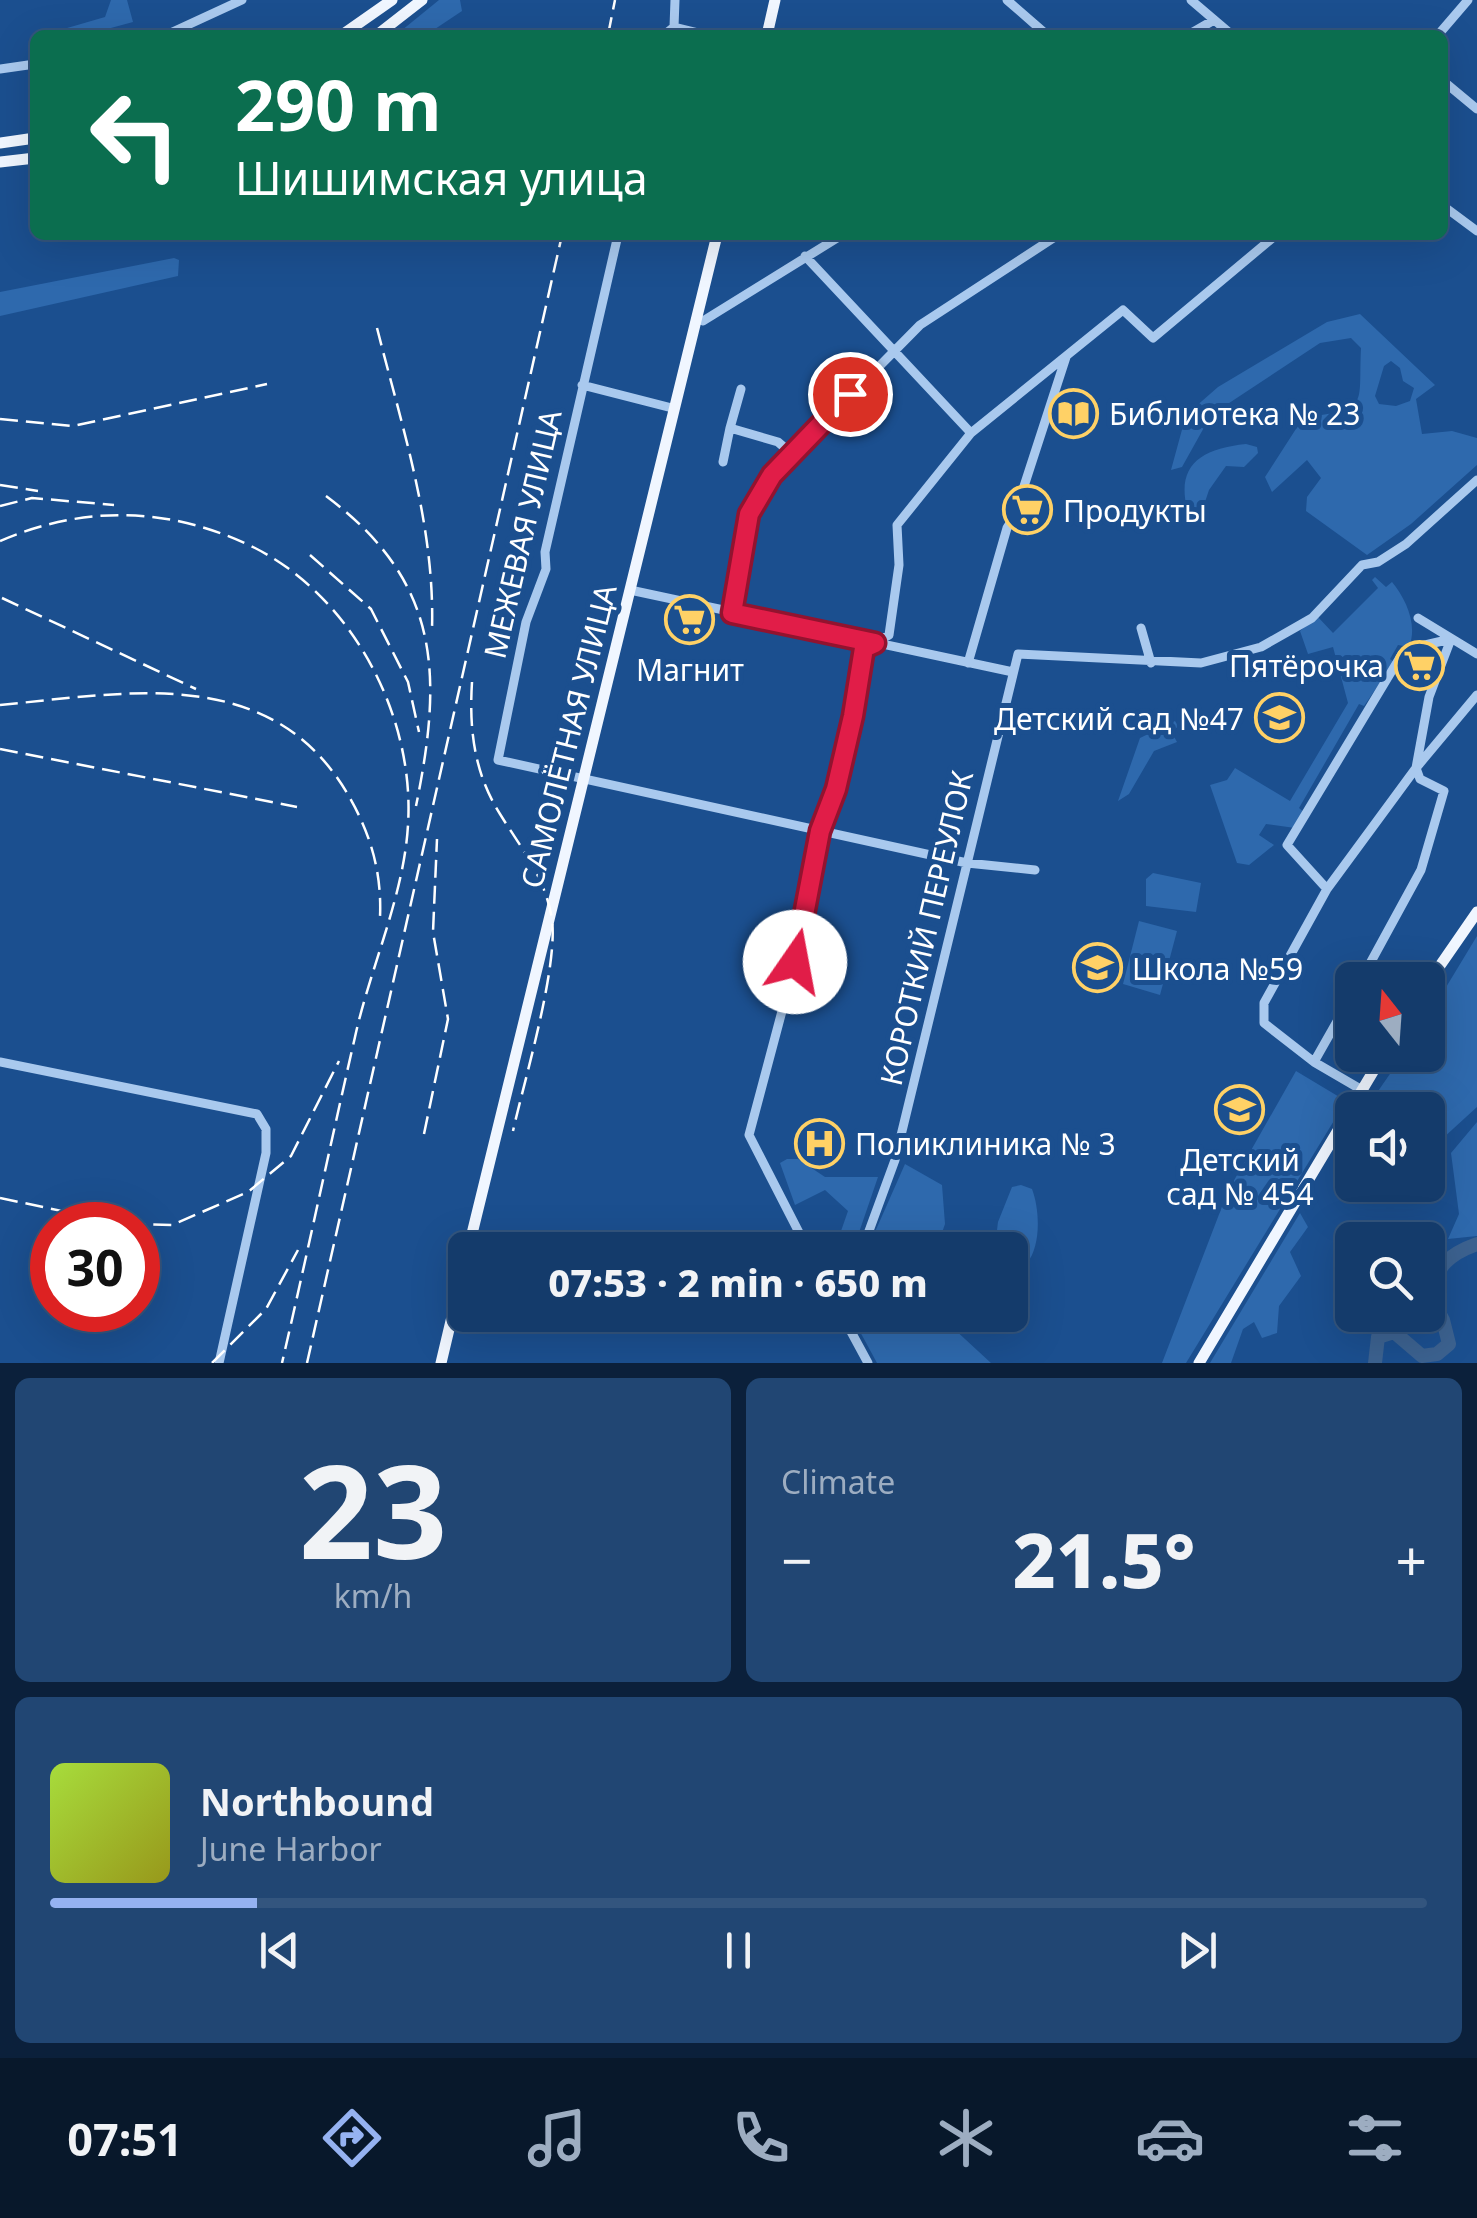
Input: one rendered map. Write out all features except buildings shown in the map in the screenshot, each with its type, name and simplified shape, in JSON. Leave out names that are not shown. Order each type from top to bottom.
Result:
[{"type":"main road","points":[[349,30],[392,0]]},
{"type":"main road","points":[[383,30],[422,0]]},
{"type":"main road","points":[[768,30],[775,0]]},
{"type":"main road","points":[[0,143],[30,139]]},
{"type":"main road","points":[[0,162],[30,159]]},
{"type":"main road","name":"САМОЛЁТНАЯ УЛИЦА","points":[[472,1232],[716,240]]},
{"type":"main road","points":[[1442,962],[1477,912]]},
{"type":"main road","points":[[1200,1363],[1373,1072]]},
{"type":"main road","points":[[441,1363],[448,1332]]},
{"type":"street","points":[[177,30],[242,0]]},
{"type":"street","points":[[670,30],[674,26],[675,0]]},
{"type":"street","points":[[1008,0],[1041,30]]},
{"type":"street","points":[[1190,0],[1226,30]]},
{"type":"street","points":[[1442,30],[1468,0]]},
{"type":"street","points":[[1197,30],[1214,20]]},
{"type":"street","points":[[674,26],[688,30]]},
{"type":"street","points":[[0,69],[30,65]]},
{"type":"street","points":[[1448,85],[1477,109]]},
{"type":"street","points":[[1448,209],[1477,230]]},
{"type":"street","name":"МЕЖЕВАЯ УЛИЦА","points":[[582,780],[498,760],[526,622],[546,569],[545,552],[617,240]]},
{"type":"street","points":[[696,318],[702,320],[833,240]]},
{"type":"street","points":[[732,613],[749,514],[772,475],[920,326],[1050,240]]},
{"type":"street","points":[[799,1232],[749,1135],[793,971],[820,831],[836,789],[864,648],[889,635],[899,566],[897,525],[971,432],[1124,310],[1153,338],[1270,240]]},
{"type":"street","points":[[805,256],[971,432]]},
{"type":"street","points":[[968,663],[1007,528],[1014,517],[1066,356]]},
{"type":"street","points":[[582,385],[672,408]]},
{"type":"street","points":[[723,462],[741,389]]},
{"type":"street","points":[[730,428],[778,442],[792,454]]},
{"type":"street","points":[[630,590],[1013,672],[1018,654],[1200,663],[1261,647],[1312,618],[1362,565],[1378,562],[1406,544],[1477,480]]},
{"type":"street","points":[[1418,618],[1477,654]]},
{"type":"street","points":[[1141,628],[1151,662]]},
{"type":"street","points":[[1371,962],[1421,870],[1444,791],[1420,779],[1416,768],[1429,697],[1452,639]]},
{"type":"street","points":[[1327,889],[1287,845],[1402,654],[1452,639]]},
{"type":"street","name":"КОРОТКИЙ ПЕРЕУЛОК","points":[[869,1232],[895,1160],[1013,672]]},
{"type":"street","points":[[1362,1090],[1314,1062],[1264,1022],[1264,1003],[1327,889],[1416,768],[1477,695]]},
{"type":"street","points":[[582,780],[968,863],[1035,870]]},
{"type":"street","points":[[1314,1062],[1335,1025]]},
{"type":"street","points":[[0,1062],[257,1114],[266,1129],[266,1153],[219,1363]]},
{"type":"street","points":[[851,1332],[868,1363]]},
{"type":"shaded area","points":[[111,0],[127,0],[133,22],[103,30],[60,30],[105,17]]},
{"type":"shaded area","points":[[439,0],[460,0],[462,11],[434,30],[402,30]]},
{"type":"shaded area","points":[[179,260],[178,276],[0,316],[0,292]]},
{"type":"shaded area","points":[[1360,314],[1435,385],[1416,399],[1422,434],[1452,431],[1477,438],[1477,465],[1411,524],[1367,555],[1306,511],[1307,497],[1321,478],[1307,460],[1272,492],[1265,477],[1303,418],[1340,411],[1356,401],[1361,348],[1351,338],[1320,343],[1211,415],[1182,467],[1171,470],[1186,415],[1218,387],[1327,322]],"holes":[[[1391,361],[1400,368],[1403,381],[1414,388],[1410,401],[1396,406],[1379,404],[1375,396],[1384,366]]]},
{"type":"shaded area","points":[[1246,444],[1257,447],[1258,453],[1244,467],[1226,466],[1209,490],[1199,520],[1189,516],[1185,485],[1194,463],[1215,450]]},
{"type":"shaded area","points":[[1375,577],[1386,587],[1392,582],[1406,604],[1412,630],[1409,647],[1398,645],[1390,659],[1394,662],[1364,706],[1359,704],[1299,808],[1305,813],[1295,828],[1266,824],[1259,835],[1274,845],[1249,865],[1237,863],[1210,785],[1227,780],[1235,768],[1290,801],[1348,703],[1333,647],[1308,654],[1300,631],[1317,616],[1333,633],[1378,588],[1372,580]]},
{"type":"shaded area","points":[[1175,721],[1178,726],[1172,733],[1177,742],[1154,751],[1129,794],[1118,801],[1140,738]]},
{"type":"shaded area","points":[[1153,873],[1201,883],[1196,912],[1146,906],[1146,879]]},
{"type":"shaded area","points":[[1139,921],[1177,931],[1160,995],[1123,984]]},
{"type":"shaded area","points":[[1477,936],[1477,1107],[1445,1136],[1445,1092],[1377,1092],[1391,1072],[1445,1072],[1445,989]]},
{"type":"shaded area","points":[[1296,1071],[1335,1094],[1335,1119],[1186,1363],[1162,1363],[1228,1191]]},
{"type":"shaded area","points":[[1477,1122],[1477,1236],[1448,1239],[1459,1214],[1451,1153]]},
{"type":"shaded area","points":[[798,1159],[825,1177],[878,1177],[859,1232],[838,1232],[848,1211],[825,1190],[795,1205],[780,1163]]},
{"type":"shaded area","points":[[905,1164],[942,1185],[942,1232],[875,1232]]},
{"type":"shaded area","points":[[1012,1187],[1032,1189],[1035,1198],[1037,1238],[1028,1262],[1028,1232],[997,1232]]},
{"type":"shaded area","points":[[1300,1213],[1308,1227],[1290,1252],[1301,1276],[1279,1306],[1277,1333],[1262,1338],[1254,1322],[1243,1329],[1231,1363],[1210,1363]]},
{"type":"shaded area","points":[[860,1332],[957,1332],[991,1363],[877,1363]]},
{"type":"waterway","points":[[1375,1363],[1378,1337],[1394,1332],[1422,1356],[1437,1354],[1449,1344],[1443,1320],[1430,1296],[1445,1263],[1477,1244]]},
{"type":"railway","points":[[609,30],[615,0]]},
{"type":"railway","points":[[307,1363],[561,240]]},
{"type":"railway","points":[[377,328],[423,515],[432,629]]},
{"type":"railway","points":[[0,419],[73,426],[267,384]]},
{"type":"railway","points":[[0,485],[38,491]]},
{"type":"railway","points":[[326,496],[364,529],[392,562],[412,597],[424,634],[430,673],[430,714],[416,806]]},
{"type":"railway","points":[[0,506],[32,498],[114,505]]},
{"type":"railway","points":[[0,541],[32,529],[97,516],[161,518],[224,534],[290,569],[321,597],[348,628],[371,664],[388,702],[401,743],[407,784],[405,852],[355,1037],[282,1363]]},
{"type":"railway","points":[[310,555],[371,609],[408,682],[419,732]]},
{"type":"railway","points":[[2,598],[196,689]]},
{"type":"railway","points":[[472,682],[473,734],[484,783],[537,874],[551,914],[553,934],[546,989],[513,1131]]},
{"type":"railway","points":[[0,705],[97,695],[192,696],[237,705],[278,723],[315,751],[355,808],[377,868],[380,917]]},
{"type":"railway","points":[[0,749],[297,807]]},
{"type":"railway","points":[[424,1134],[448,1019],[433,932],[437,839]]},
{"type":"railway","points":[[0,1198],[124,1224],[172,1225],[248,1192],[291,1156],[339,1061]]},
{"type":"railway","points":[[212,1363],[266,1309],[298,1250]]},
{"type":"place","name":"Библиотека № 23","points":[[1074,413]]},
{"type":"place","name":"Продукты","points":[[1028,510]]},
{"type":"place","name":"Магнит","points":[[690,620]]},
{"type":"place","name":"Пятёрочка","points":[[1419,665]]},
{"type":"place","name":"Детский сад №47","points":[[1279,718]]},
{"type":"place","name":"Школа №59","points":[[1097,968]]},
{"type":"place","name":"Детский сад № 454","points":[[1240,1110]]},
{"type":"place","name":"Поликлиника № 3","points":[[820,1143]]},
{"type":"route","points":[[795,962],[820,831],[836,789],[853,716],[864,648],[875,643],[732,613],[749,514],[772,475],[850,394]]}]
